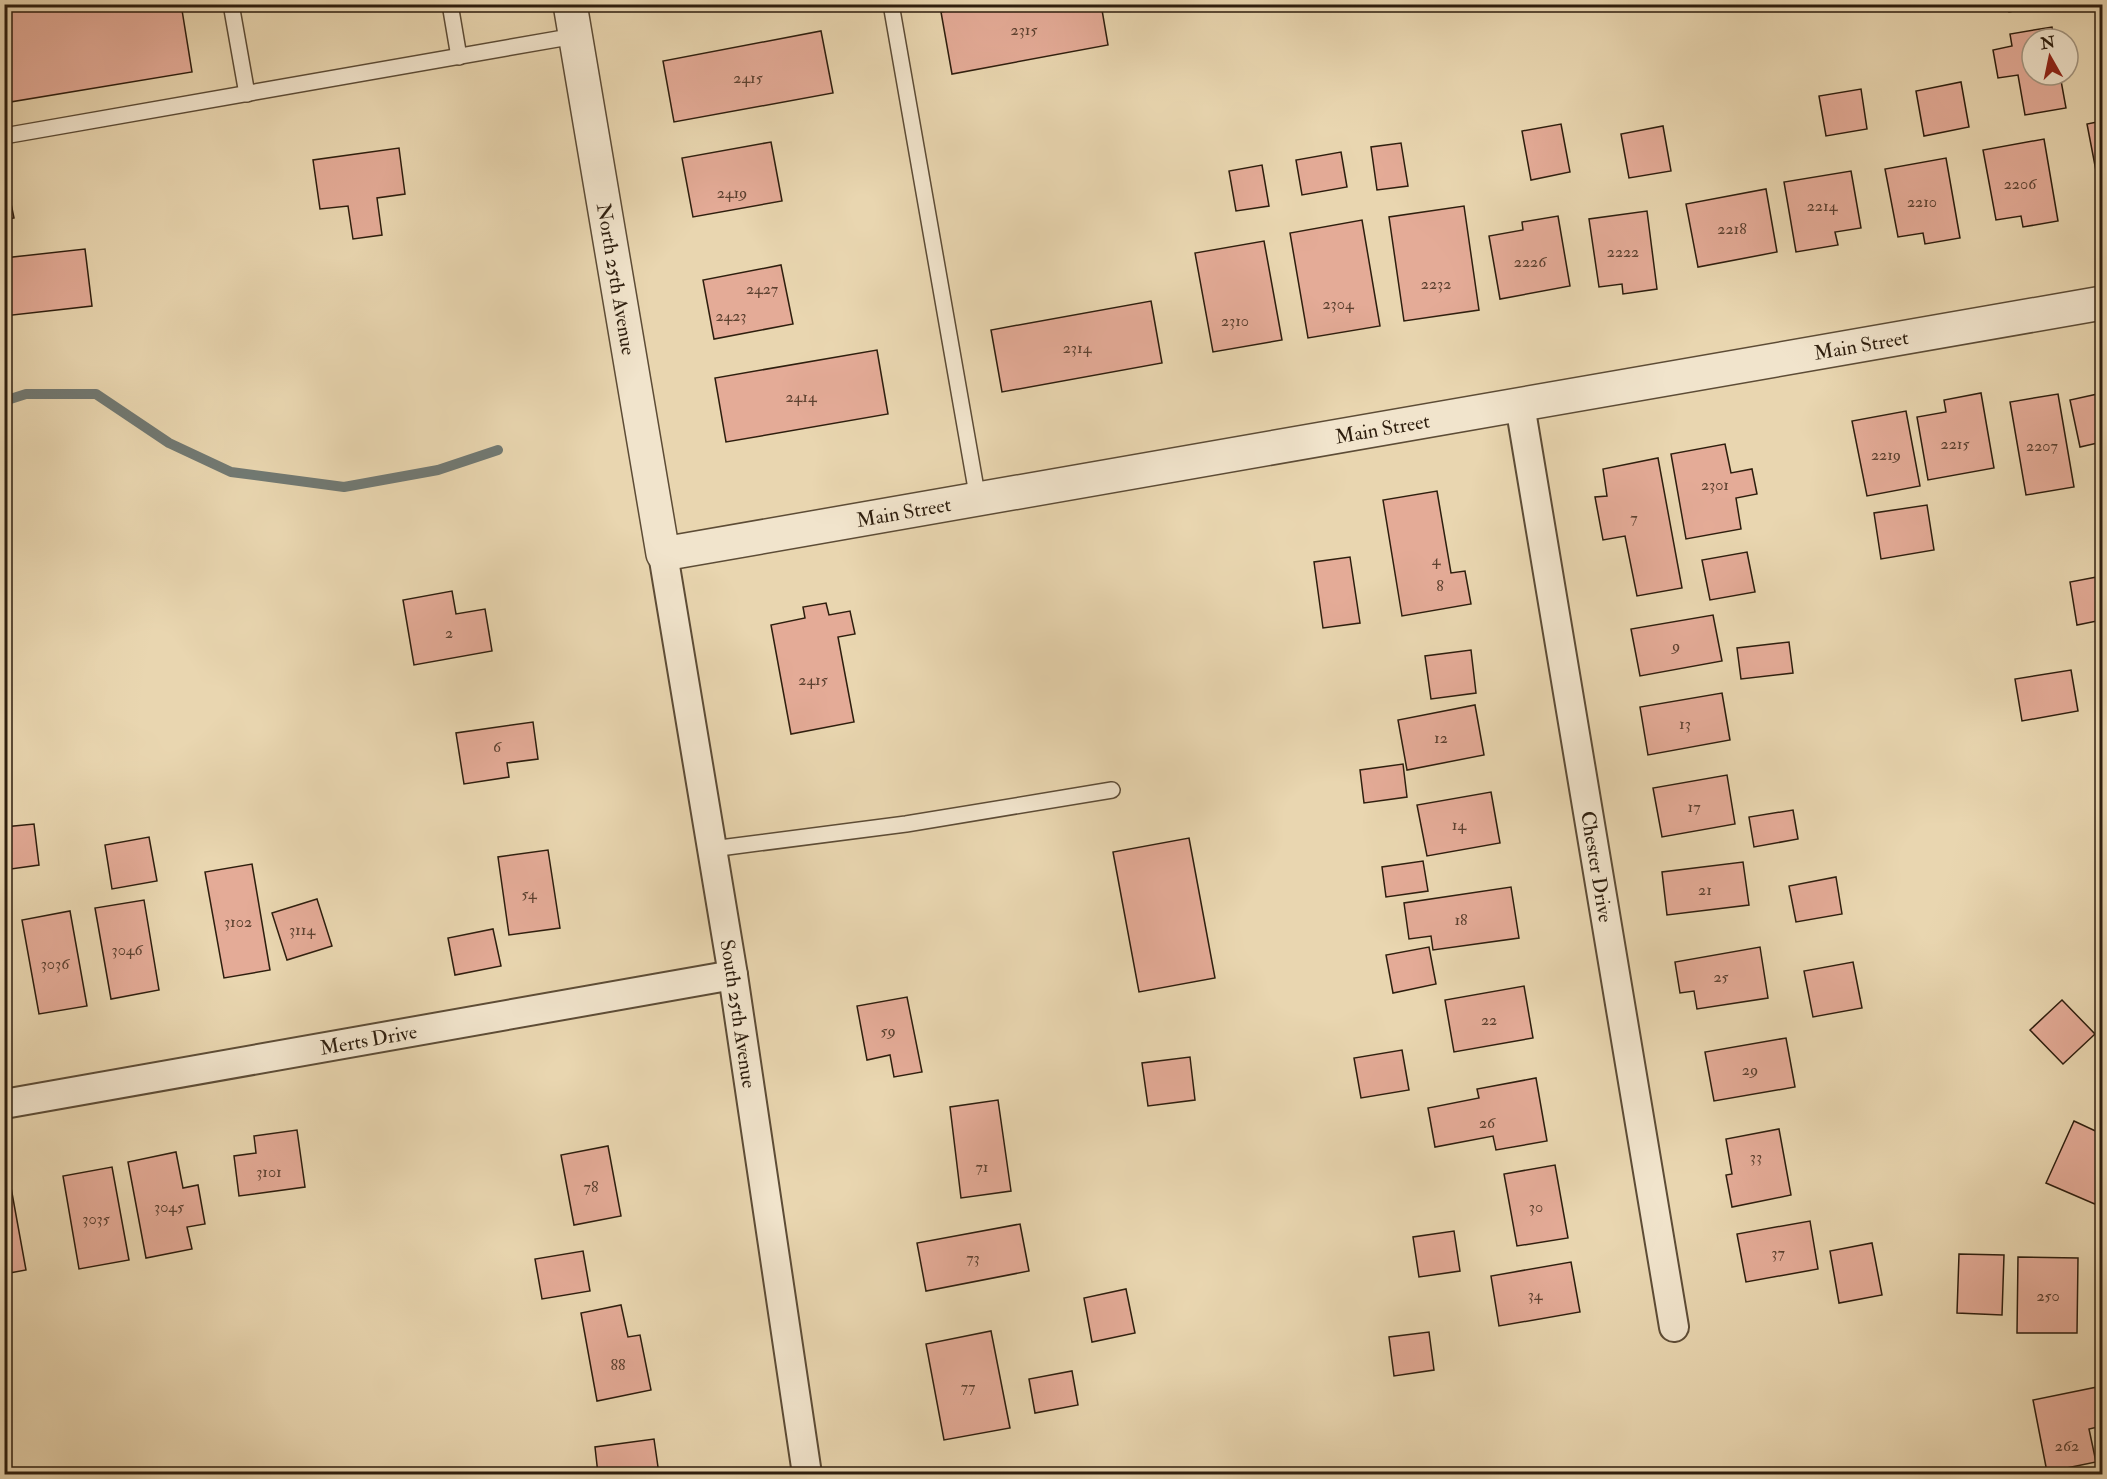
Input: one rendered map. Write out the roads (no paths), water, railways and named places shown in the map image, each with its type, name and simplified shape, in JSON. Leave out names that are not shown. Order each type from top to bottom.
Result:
[{"type":"street","name":"North 25th Avenue","points":[[570,4],[663,554]]},
{"type":"street","name":"Main Street","points":[[663,554],[2103,303]]},
{"type":"street","name":"Chester Drive","points":[[1520,405],[1674,1327]]},
{"type":"street","name":"South 25th Avenue","points":[[663,554],[733,975],[807,1474]]},
{"type":"street","name":"Merts Drive","points":[[4,1104],[733,975]]},
{"type":"lane","points":[[231,4],[247,94]]},
{"type":"lane","points":[[450,4],[459,57]]},
{"type":"lane","points":[[891,4],[978,500]]},
{"type":"lane","points":[[4,136],[575,36]]},
{"type":"lane","points":[[712,849],[906,824],[1112,790]]},
{"type":"waterway","points":[[4,401],[26,394],[96,394],[169,443],[231,472],[344,487],[438,470],[498,450]]}]
